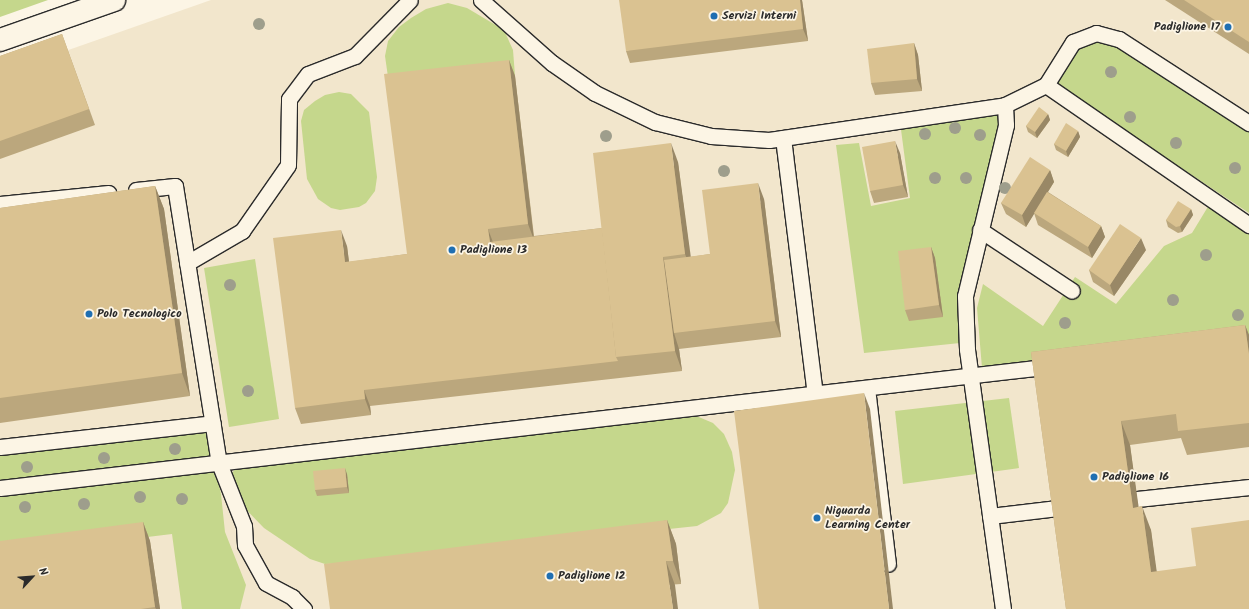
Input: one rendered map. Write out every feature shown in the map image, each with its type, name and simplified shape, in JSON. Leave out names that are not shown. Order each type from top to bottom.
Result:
[{"type":"street","points":[[0,40],[114,0]]},
{"type":"lane","points":[[187,263],[242,231],[288,165],[289,99],[308,74],[356,56],[410,0]]},
{"type":"lane","points":[[481,0],[552,63],[595,93],[655,122],[711,136],[769,140],[1005,104],[1046,85],[1073,42],[1096,32],[1119,39],[1249,123]]},
{"type":"lane","points":[[1046,85],[1249,225]]},
{"type":"lane","points":[[1003,609],[971,376],[964,296],[1006,124],[1005,104]]},
{"type":"lane","points":[[783,138],[815,394]]},
{"type":"lane","points":[[0,204],[175,186],[219,463],[244,526],[244,545],[266,583],[292,597],[304,609]]},
{"type":"lane","points":[[980,230],[1072,291]]},
{"type":"lane","points":[[0,488],[1071,364]]},
{"type":"lane","points":[[867,388],[890,578]]},
{"type":"lane","points":[[0,447],[213,423]]},
{"type":"lane","points":[[1137,499],[1249,487]]},
{"type":"lane","points":[[990,516],[1058,508]]},
{"type":"shaded area","points":[[211,0],[1249,0],[1249,609],[0,609],[0,74]]},
{"type":"green space","points":[[0,0],[48,0],[0,17]]},
{"type":"green space","points":[[448,3],[467,8],[504,30],[513,50],[515,76],[390,91],[385,56],[388,41],[399,27],[411,18],[426,9]]},
{"type":"green space","points":[[1097,37],[1117,43],[1249,131],[1249,213],[1053,83],[1078,46]]},
{"type":"green space","points":[[339,92],[351,94],[369,112],[377,177],[375,191],[366,203],[359,207],[340,210],[331,208],[318,199],[307,179],[301,121],[304,110],[315,101],[325,95]]},
{"type":"green space","points":[[999,111],[1001,125],[960,343],[864,353],[836,145],[859,143],[871,206],[910,198],[900,122]]},
{"type":"green space","points":[[1209,205],[1249,232],[1249,340],[982,368],[977,308],[983,284],[1043,326],[1075,277],[1116,304],[1164,246],[1192,233]]},
{"type":"green space","points":[[255,259],[279,419],[229,427],[204,268]]},
{"type":"green space","points":[[1009,398],[1019,468],[903,484],[895,411]]},
{"type":"green space","points":[[675,415],[694,415],[713,423],[724,434],[732,452],[735,470],[728,503],[721,513],[697,526],[351,563],[325,564],[310,559],[264,528],[233,496],[231,474],[237,467]]},
{"type":"green space","points":[[208,428],[213,459],[0,482],[0,452]]},
{"type":"green space","points":[[215,467],[221,494],[225,532],[246,585],[240,609],[182,609],[172,534],[0,555],[0,495]]},
{"type":"building","name":"Servizi Interni","points":[[619,0],[800,0],[803,29],[626,51]]},
{"type":"building","points":[[1184,0],[1249,0],[1249,42]]},
{"type":"building","points":[[62,34],[89,109],[0,141],[0,56]]},
{"type":"building","points":[[914,43],[917,79],[871,83],[867,49]]},
{"type":"building","name":"Padiglione 13","points":[[509,60],[528,224],[488,229],[490,242],[602,228],[616,357],[618,361],[364,390],[365,399],[295,408],[273,238],[341,230],[345,262],[407,254],[384,74]]},
{"type":"building","points":[[1039,107],[1048,114],[1035,132],[1026,126]]},
{"type":"building","points":[[1066,123],[1078,131],[1066,151],[1054,144]]},
{"type":"building","points":[[895,141],[903,185],[870,191],[862,147]]},
{"type":"building","points":[[671,143],[685,254],[663,257],[675,351],[616,357],[593,153]]},
{"type":"building","points":[[1030,157],[1050,170],[1022,215],[1001,203]]},
{"type":"building","points":[[758,183],[775,321],[674,333],[664,260],[710,254],[702,190]]},
{"type":"building","name":"Polo Tecnologico","points":[[155,186],[182,373],[0,398],[0,208]]},
{"type":"building","points":[[1047,192],[1101,226],[1088,247],[1034,213]]},
{"type":"building","points":[[1178,201],[1191,209],[1180,226],[1176,227],[1166,220]]},
{"type":"building","points":[[1120,224],[1141,238],[1110,285],[1089,270]]},
{"type":"building","points":[[931,247],[939,305],[905,310],[898,251]]},
{"type":"building","name":"Padiglione 16","points":[[1245,325],[1249,354],[1249,423],[1178,431],[1176,414],[1121,421],[1133,508],[1142,506],[1151,572],[1196,566],[1191,528],[1249,520],[1249,609],[1066,609],[1031,352]]},
{"type":"building","name":"Niguarda Learning Center","points":[[864,393],[889,609],[759,609],[734,411]]},
{"type":"building","points":[[345,468],[347,487],[315,490],[313,471]]},
{"type":"building","name":"Padiglione 12","points":[[667,520],[673,561],[666,561],[673,609],[330,609],[324,564]]},
{"type":"building","points":[[143,522],[155,607],[141,609],[0,609],[0,541]]},
{"type":"place","name":"Servizi Interni","points":[[714,16]]},
{"type":"place","name":"Padiglione 17","points":[[1228,27]]},
{"type":"place","name":"Padiglione 13","points":[[452,250]]},
{"type":"place","name":"Polo Tecnologico","points":[[89,314]]},
{"type":"place","name":"Padiglione 16","points":[[1094,477]]},
{"type":"place","name":"Niguarda Learning Center","points":[[817,518]]},
{"type":"place","name":"Padiglione 12","points":[[550,576]]}]
